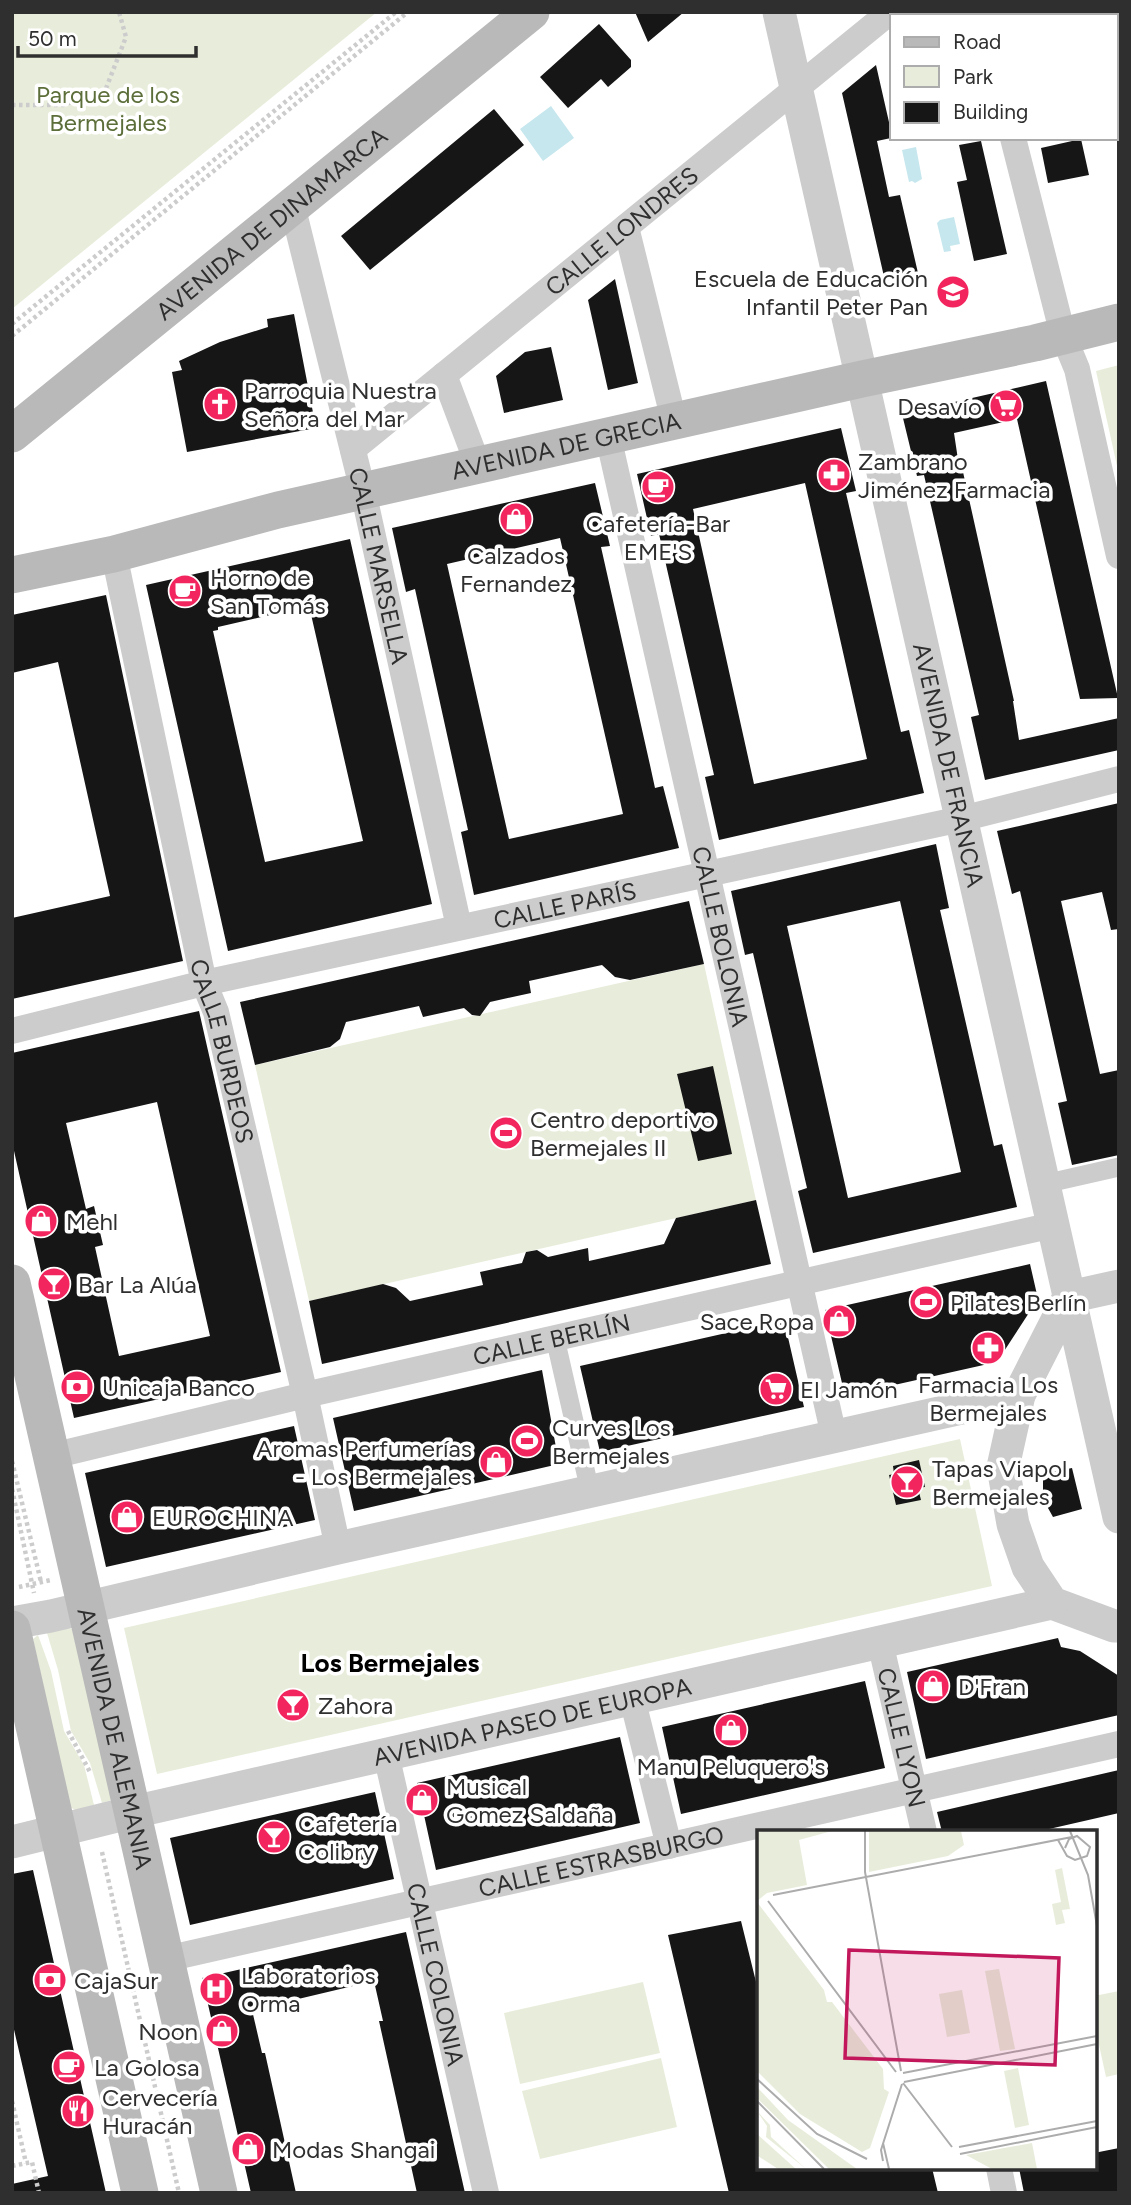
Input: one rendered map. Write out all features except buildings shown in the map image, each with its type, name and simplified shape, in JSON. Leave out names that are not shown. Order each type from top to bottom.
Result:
[{"type":"main road","name":"AVENIDA DE DINAMARCA","points":[[12,434],[531,12]]},
{"type":"main road","name":"AVENIDA DE GRECIA","points":[[12,575],[114,554],[278,510],[862,379],[1035,343],[1119,322]]},
{"type":"main road","name":"AVENIDA DE ALEMANIA","points":[[12,1283],[219,2193]]},
{"type":"main road","points":[[12,1629],[140,2193]]},
{"type":"street","name":"AVENIDA DE FRANCIA","points":[[779,12],[1119,1517]]},
{"type":"street","name":"CALLE LONDRES","points":[[353,449],[890,12]]},
{"type":"street","points":[[1014,140],[1063,335],[1077,369],[1119,556]]},
{"type":"street","name":"CALLE MARSELLA","points":[[292,205],[363,491],[459,926]]},
{"type":"street","points":[[626,227],[674,421]]},
{"type":"street","points":[[444,375],[478,465]]},
{"type":"street","name":"CALLE BOLONIA","points":[[608,436],[834,1436]]},
{"type":"street","name":"CALLE BURDEOS","points":[[114,554],[204,983],[216,1012],[338,1548]]},
{"type":"street","name":"CALLE PARÍS","points":[[12,1031],[204,983],[961,819],[1119,779]]},
{"type":"street","points":[[1044,1184],[1119,1167]]},
{"type":"street","name":"CALLE BERLÍN","points":[[52,1456],[305,1395],[1053,1226]]},
{"type":"street","points":[[1119,1286],[1069,1297],[1019,1395],[1003,1467],[1013,1524],[1028,1567],[1052,1603],[1119,1626]]},
{"type":"street","points":[[555,1338],[590,1491]]},
{"type":"street","points":[[24,1613],[86,1608],[338,1548],[1019,1395]]},
{"type":"street","name":"AVENIDA PASEO DE EUROPA","points":[[12,1842],[133,1812],[1052,1603]]},
{"type":"street","name":"CALLE LYON","points":[[880,1642],[924,1830]]},
{"type":"street","points":[[632,1698],[669,1846]]},
{"type":"street","name":"CALLE ESTRASBURGO","points":[[166,1959],[1119,1745]]},
{"type":"street","name":"CALLE COLONIA","points":[[386,1754],[486,2193]]},
{"type":"street","points":[[999,2170],[1004,2193]]},
{"type":"path","points":[[12,105],[63,105],[105,91],[126,37],[119,12]]},
{"type":"path","points":[[12,324],[396,12]]},
{"type":"path","points":[[12,336],[408,12]]},
{"type":"path","points":[[12,1461],[41,1582]]},
{"type":"path","points":[[12,1489],[33,1584],[24,1613]]},
{"type":"path","points":[[19,1587],[63,1578]]},
{"type":"path","points":[[66,1725],[89,1768],[91,1778]]},
{"type":"path","points":[[93,1854],[109,1850]]},
{"type":"path","points":[[102,1852],[179,2193]]},
{"type":"path","points":[[12,2101],[26,2163]]},
{"type":"path","points":[[12,2166],[32,2162],[39,2193]]},
{"type":"green space","name":"Parque de los Bermejales","points":[[12,12],[377,12],[12,309]]},
{"type":"green space","points":[[1119,365],[1119,475],[1096,371]]},
{"type":"green space","name":"Centro deportivo Bermejales II","points":[[704,964],[756,1200],[309,1301],[255,1065]]},
{"type":"green space","points":[[960,1439],[992,1586],[157,1774],[124,1628]]},
{"type":"green space","points":[[72,1629],[112,1800],[102,1803],[90,1763],[71,1731],[47,1633]]},
{"type":"green space","points":[[38,1635],[51,1671],[64,1731],[84,1765],[94,1805],[75,1810],[70,1807],[33,1639]]},
{"type":"green space","points":[[643,1982],[660,2053],[520,2084],[504,2013]]},
{"type":"green space","points":[[1119,1991],[1119,2074],[1106,2077],[1096,2031],[1096,1996]]},
{"type":"green space","points":[[661,2058],[677,2127],[540,2159],[522,2091]]},
{"type":"water","points":[[551,106],[574,138],[543,161],[520,129]]},
{"type":"water","points":[[916,147],[922,179],[915,183],[909,182],[902,150]]},
{"type":"water","points":[[954,217],[960,244],[950,246],[951,251],[944,252],[937,223]]},
{"type":"place","name":"Escuela de Educación Infantil Peter Pan","points":[[953,292]]},
{"type":"place","name":"Parroquia Nuestra Señora del Mar","points":[[220,404]]},
{"type":"place","name":"Desavío","points":[[1006,406]]},
{"type":"place","name":"Zambrano Jiménez Farmacia","points":[[834,475]]},
{"type":"place","name":"Cafetería-Bar EME'S","points":[[658,487]]},
{"type":"place","name":"Calzados Fernandez","points":[[516,519]]},
{"type":"place","name":"Horno de San Tomás","points":[[185,591]]},
{"type":"place","name":"Centro deportivo Bermejales II","points":[[506,1133]]},
{"type":"place","name":"Mehl","points":[[41,1221]]},
{"type":"place","name":"Bar La Alúa","points":[[54,1284]]},
{"type":"place","name":"Pilates Berlín","points":[[926,1302]]},
{"type":"place","name":"Sace Ropa","points":[[839,1321]]},
{"type":"place","name":"Farmacia Los Bermejales","points":[[988,1348]]},
{"type":"place","name":"Unicaja Banco","points":[[77,1387]]},
{"type":"place","name":"El Jamón","points":[[776,1389]]},
{"type":"place","name":"Curves Los Bermejales","points":[[527,1441]]},
{"type":"place","name":"Aromas Perfumerías - Los Bermejales","points":[[496,1462]]},
{"type":"place","name":"Tapas Viapol Bermejales","points":[[907,1482]]},
{"type":"place","name":"EUROCHINA","points":[[127,1517]]},
{"type":"place","name":"D'Fran","points":[[933,1686]]},
{"type":"place","name":"Zahora","points":[[293,1705]]},
{"type":"place","name":"Manu Peluquero's","points":[[731,1730]]},
{"type":"place","name":"Musical Gomez Saldaña","points":[[422,1800]]},
{"type":"place","name":"Cafetería Colibry","points":[[274,1837]]},
{"type":"place","name":"CajaSur","points":[[50,1980]]},
{"type":"place","name":"Laboratorios Orma","points":[[216,1989]]},
{"type":"place","name":"Noon","points":[[222,2031]]},
{"type":"place","name":"La Golosa","points":[[69,2067]]},
{"type":"place","name":"Cervecería Huracán","points":[[78,2111]]},
{"type":"place","name":"Modas Shangai","points":[[248,2149]]},
{"type":"district","name":"Los Bermejales","points":[[390,1663]]}]
